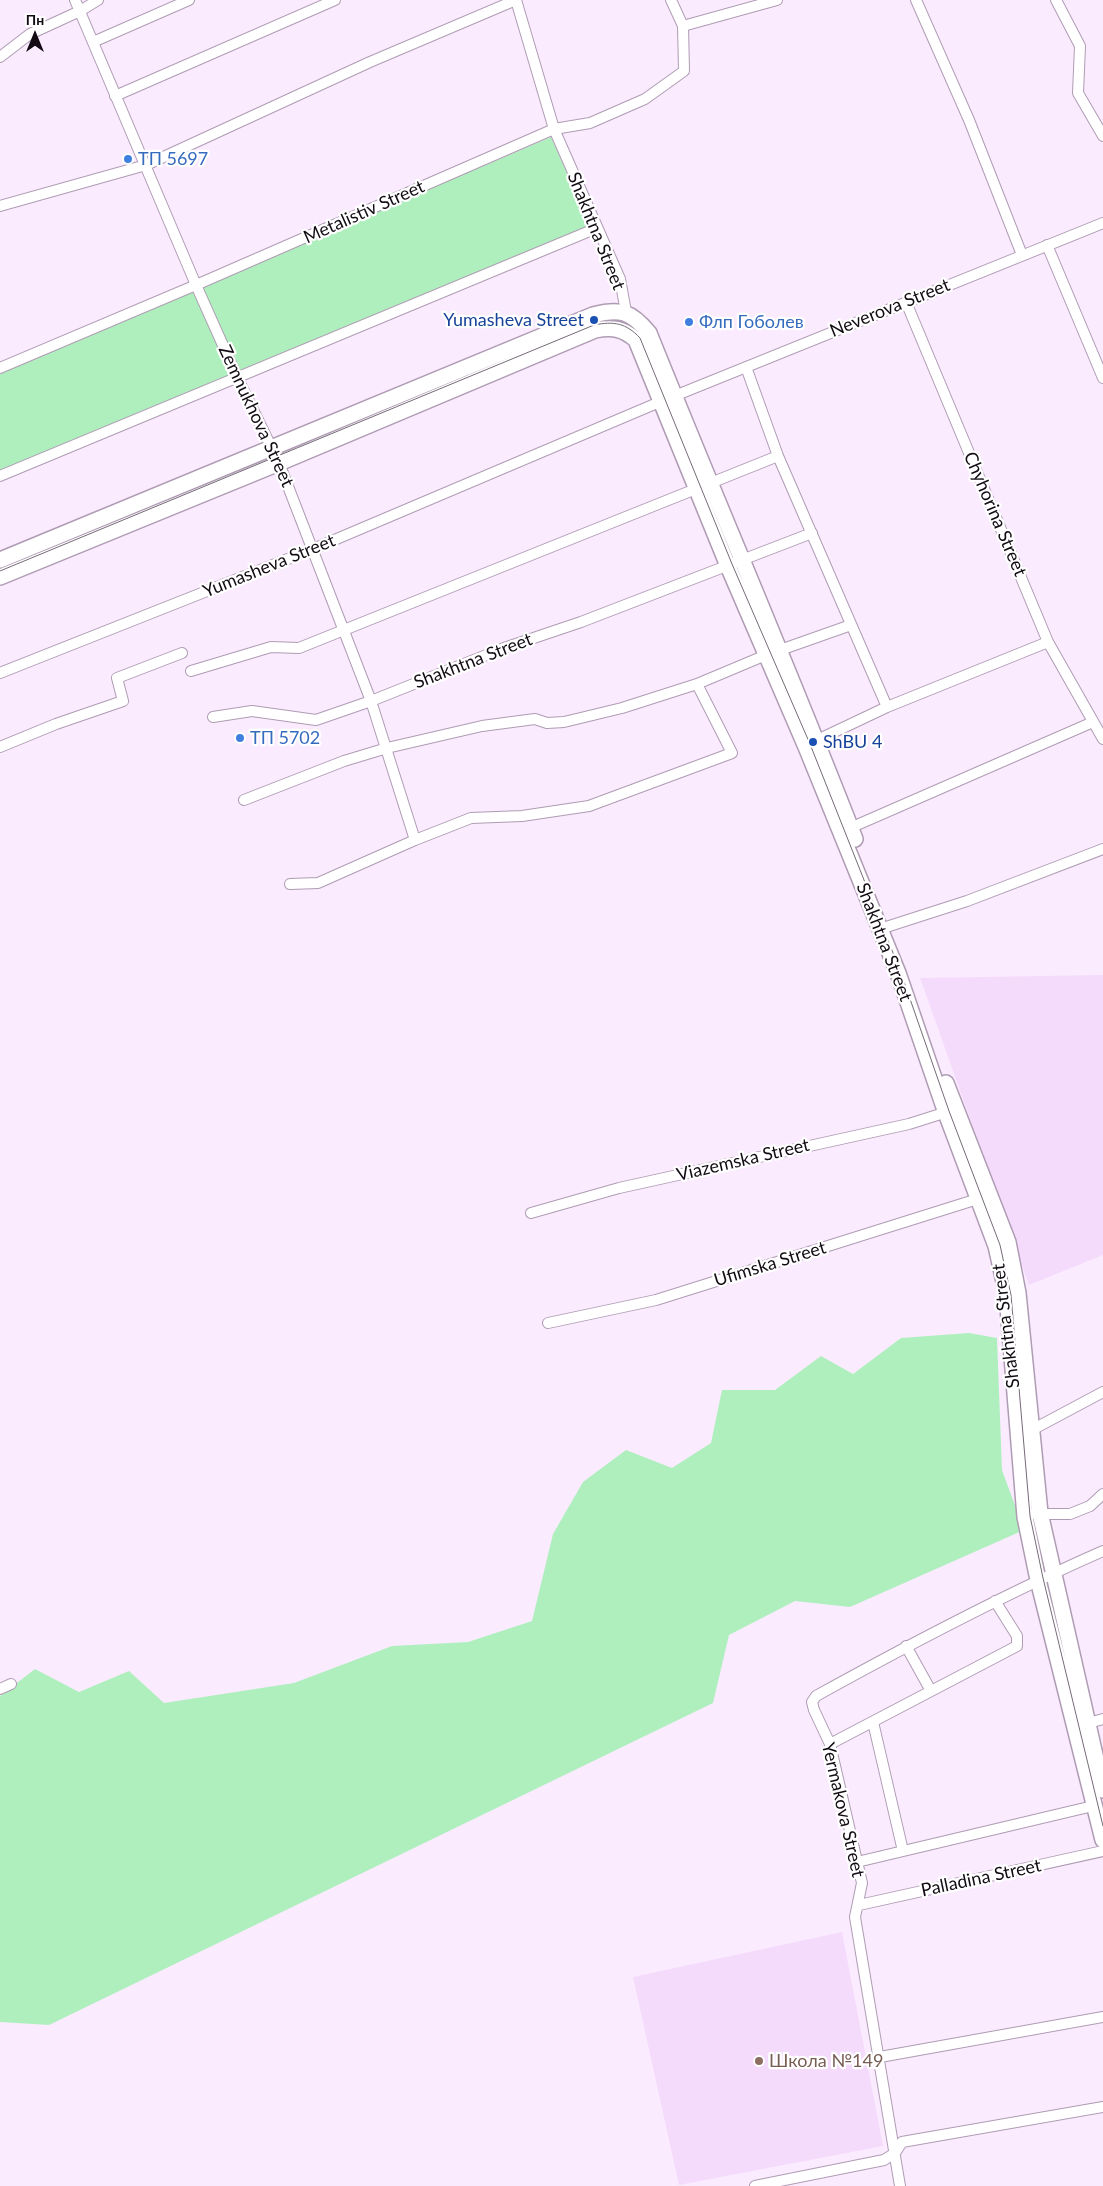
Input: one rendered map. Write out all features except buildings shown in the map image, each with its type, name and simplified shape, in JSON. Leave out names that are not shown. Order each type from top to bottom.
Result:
[{"type":"main road","points":[[0,577],[593,315],[609,311],[626,312]]},
{"type":"main road","name":"Shakhtna Street","points":[[626,312],[639,321],[649,333],[696,487],[734,563],[850,828],[884,928],[983,1197],[1006,1295],[1025,1518],[1038,1580],[1103,1840]]},
{"type":"main road","name":"Shakhtna Street","points":[[276,456],[595,330],[609,328],[623,330],[636,340],[711,482],[734,563]]},
{"type":"main road","points":[[0,560],[276,456]]},
{"type":"main road","name":"Shakhtna Street","points":[[812,743],[884,928]]},
{"type":"main road","name":"Shakhtna Street","points":[[983,1197],[1008,1242],[1018,1293],[1040,1513],[1052,1573],[1103,1790]]},
{"type":"street","name":"Zemnukhova Street","points":[[76,0],[196,285],[238,379],[276,456],[371,701],[415,840]]},
{"type":"street","points":[[0,57],[30,34],[80,11],[98,0]]},
{"type":"street","points":[[93,42],[189,0]]},
{"type":"street","points":[[115,96],[335,0]]},
{"type":"street","points":[[0,206],[146,165],[370,62],[516,0]]},
{"type":"street","name":"Shakhtna Street","points":[[516,0],[554,129],[620,279],[626,312]]},
{"type":"street","points":[[671,0],[683,26],[776,0]]},
{"type":"street","points":[[916,0],[970,120],[1022,255]]},
{"type":"street","points":[[1056,0],[1080,46],[1078,93],[1103,136]]},
{"type":"street","name":"Metalistiv Street","points":[[0,368],[554,129],[590,124],[645,99],[684,71],[683,26]]},
{"type":"street","name":"Neverova Street","points":[[668,399],[1103,223]]},
{"type":"street","points":[[0,476],[238,379],[598,228]]},
{"type":"street","points":[[1047,245],[1103,378]]},
{"type":"street","name":"Chyhorina Street","points":[[906,302],[1048,642],[1103,739]]},
{"type":"street","points":[[746,367],[778,456],[887,707]]},
{"type":"street","name":"Yumasheva Street","points":[[0,673],[313,550],[668,399]]},
{"type":"street","points":[[191,671],[271,647],[299,648],[696,487],[778,456]]},
{"type":"street","name":"Shakhtna Street","points":[[213,717],[252,711],[316,720],[371,701],[504,648],[581,622],[812,533]]},
{"type":"street","points":[[244,800],[344,761],[387,748],[482,726],[535,719],[547,724],[564,722],[622,708],[697,684],[773,653],[852,625]]},
{"type":"street","points":[[812,743],[887,707],[1048,642]]},
{"type":"street","points":[[0,747],[56,724],[123,701],[117,678],[182,653]]},
{"type":"street","points":[[290,884],[318,882],[471,818],[522,816],[589,806],[732,753],[697,684]]},
{"type":"street","points":[[850,828],[1093,722]]},
{"type":"street","points":[[884,928],[967,901],[1103,849]]},
{"type":"street","name":"Viazemska Street","points":[[531,1212],[619,1188],[899,1126],[950,1110]]},
{"type":"street","name":"Ufimska Street","points":[[548,1323],[656,1300],[983,1197]]},
{"type":"street","points":[[1018,1437],[1103,1392]]},
{"type":"street","points":[[1025,1518],[1040,1513],[1070,1514],[1090,1506],[1103,1494]]},
{"type":"street","name":"Yermakova Street","points":[[900,2186],[880,2057],[855,1917],[862,1883],[830,1744],[812,1702],[816,1696],[906,1646],[1052,1573],[1103,1551]]},
{"type":"street","points":[[830,1744],[1017,1646],[1017,1636],[995,1602]]},
{"type":"street","points":[[906,1646],[931,1691]]},
{"type":"street","points":[[0,1689],[11,1684]]},
{"type":"street","points":[[1088,1723],[1103,1719]]},
{"type":"street","points":[[873,1722],[903,1851]]},
{"type":"street","points":[[857,1862],[1093,1806]]},
{"type":"street","name":"Palladina Street","points":[[859,1904],[1103,1851]]},
{"type":"street","points":[[880,2057],[1103,2017]]},
{"type":"street","points":[[755,2186],[884,2160],[895,2153],[902,2142],[1103,2107]]},
{"type":"shaded area","points":[[1103,975],[1103,1255],[1029,1285],[920,978]]},
{"type":"shaded area","name":"Школа №149","points":[[842,1932],[883,2146],[679,2185],[633,1977]]},
{"type":"green space","points":[[551,137],[591,227],[0,470],[0,373]]},
{"type":"green space","points":[[969,1333],[997,1338],[1002,1470],[1024,1530],[850,1607],[795,1601],[729,1635],[713,1703],[49,2025],[0,2022],[0,1696],[35,1669],[79,1692],[129,1671],[164,1703],[294,1683],[392,1646],[468,1642],[532,1621],[553,1534],[583,1482],[626,1450],[672,1468],[711,1443],[722,1390],[775,1390],[821,1356],[853,1374],[901,1338]]},
{"type":"tram line","points":[[0,571],[594,325],[619,324],[630,329],[640,338],[732,564],[810,744],[901,973],[949,1111],[1000,1245],[1011,1295],[1030,1516],[1043,1578],[1103,1826]]},
{"type":"place","name":"ТП 5697","points":[[128,159]]},
{"type":"place","name":"Yumasheva Street","points":[[594,320]]},
{"type":"place","name":"Флп Гоболев","points":[[689,322]]},
{"type":"place","name":"ТП 5702","points":[[240,738]]},
{"type":"place","name":"ShBU 4","points":[[813,742]]},
{"type":"place","name":"Школа №149","points":[[759,2061]]}]
